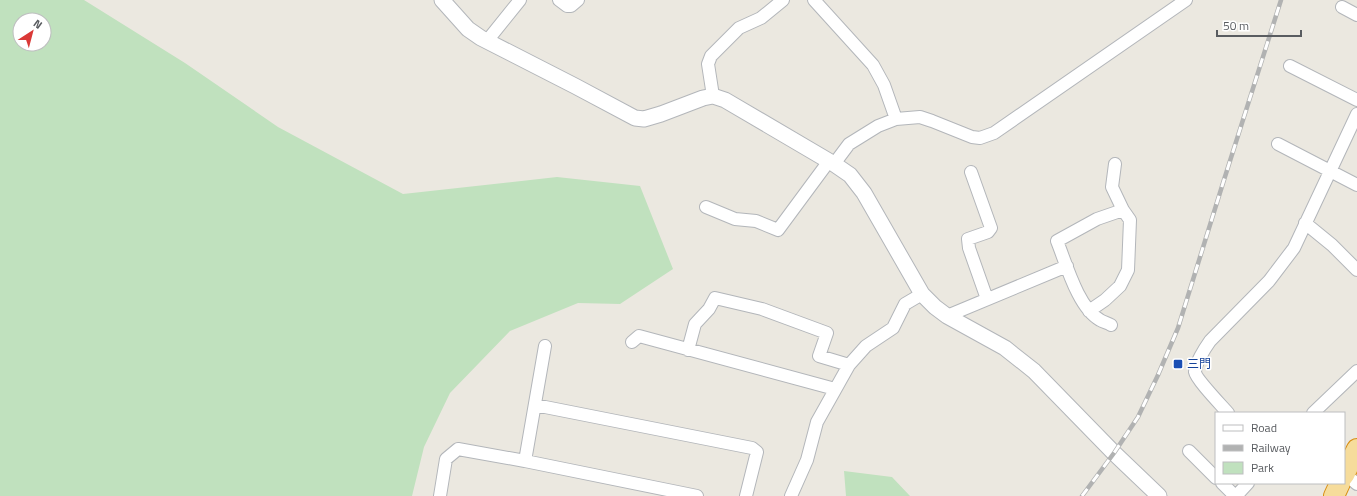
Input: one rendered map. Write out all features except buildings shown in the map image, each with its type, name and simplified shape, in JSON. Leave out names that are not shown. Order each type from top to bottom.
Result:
[{"type":"highway","points":[[1347,479],[1357,449]]},
{"type":"highway","points":[[1334,496],[1343,484]]},
{"type":"street","points":[[442,0],[468,29],[487,42],[635,118],[644,119],[703,98],[713,96],[725,100],[832,162],[850,175],[864,193],[922,294],[935,307],[948,316],[1004,348],[1034,371],[1114,453],[1159,496]]},
{"type":"street","points":[[487,42],[520,0]]},
{"type":"street","points":[[559,0],[567,6],[571,6],[578,0]]},
{"type":"street","points":[[713,96],[708,64],[711,56],[739,28],[761,18],[783,0]]},
{"type":"street","points":[[814,0],[873,65],[884,84],[896,119]]},
{"type":"street","points":[[706,207],[735,218],[756,221],[778,230],[832,162],[849,144],[878,126],[896,119],[920,117],[972,137],[980,138],[994,133],[1186,0]]},
{"type":"street","points":[[1342,7],[1357,15]]},
{"type":"street","points":[[1290,66],[1357,100]]},
{"type":"street","points":[[1227,412],[1195,374],[1196,369],[1210,341],[1269,281],[1294,248],[1357,114]]},
{"type":"street","points":[[1278,144],[1357,185]]},
{"type":"street","points":[[1089,311],[1105,300],[1120,286],[1128,270],[1130,220],[1123,210],[1112,187],[1116,164]]},
{"type":"street","points":[[971,172],[991,228],[988,232],[968,239],[969,248],[987,299]]},
{"type":"street","points":[[1111,325],[1099,320],[1089,311],[1080,299],[1057,241],[1097,219],[1123,210]]},
{"type":"street","points":[[1305,223],[1332,245],[1357,270]]},
{"type":"street","points":[[948,316],[1067,266]]},
{"type":"street","points":[[791,496],[807,460],[817,422],[849,364],[866,346],[892,328],[905,304],[922,294]]},
{"type":"street","points":[[688,350],[695,324],[715,298],[762,308],[827,333],[820,356],[849,364]]},
{"type":"street","points":[[632,342],[638,336],[835,389]]},
{"type":"street","points":[[525,461],[545,346]]},
{"type":"street","points":[[1314,412],[1357,371]]},
{"type":"street","points":[[535,405],[752,448],[757,452],[746,496]]},
{"type":"street","points":[[440,496],[446,459],[458,449],[697,496]]},
{"type":"street","points":[[1188,451],[1215,477]]},
{"type":"street","points":[[1223,484],[1235,496],[1247,484]]},
{"type":"green space","points":[[0,0],[84,0],[185,63],[278,127],[403,194],[557,177],[640,186],[673,269],[620,304],[578,303],[510,331],[450,393],[424,447],[412,496],[0,496]]},
{"type":"green space","points":[[844,471],[892,477],[910,496],[846,496]]},
{"type":"railway","points":[[1082,496],[1114,453],[1138,417],[1178,328],[1281,0]]},
{"type":"place","name":"三門","points":[[1178,364]]}]
